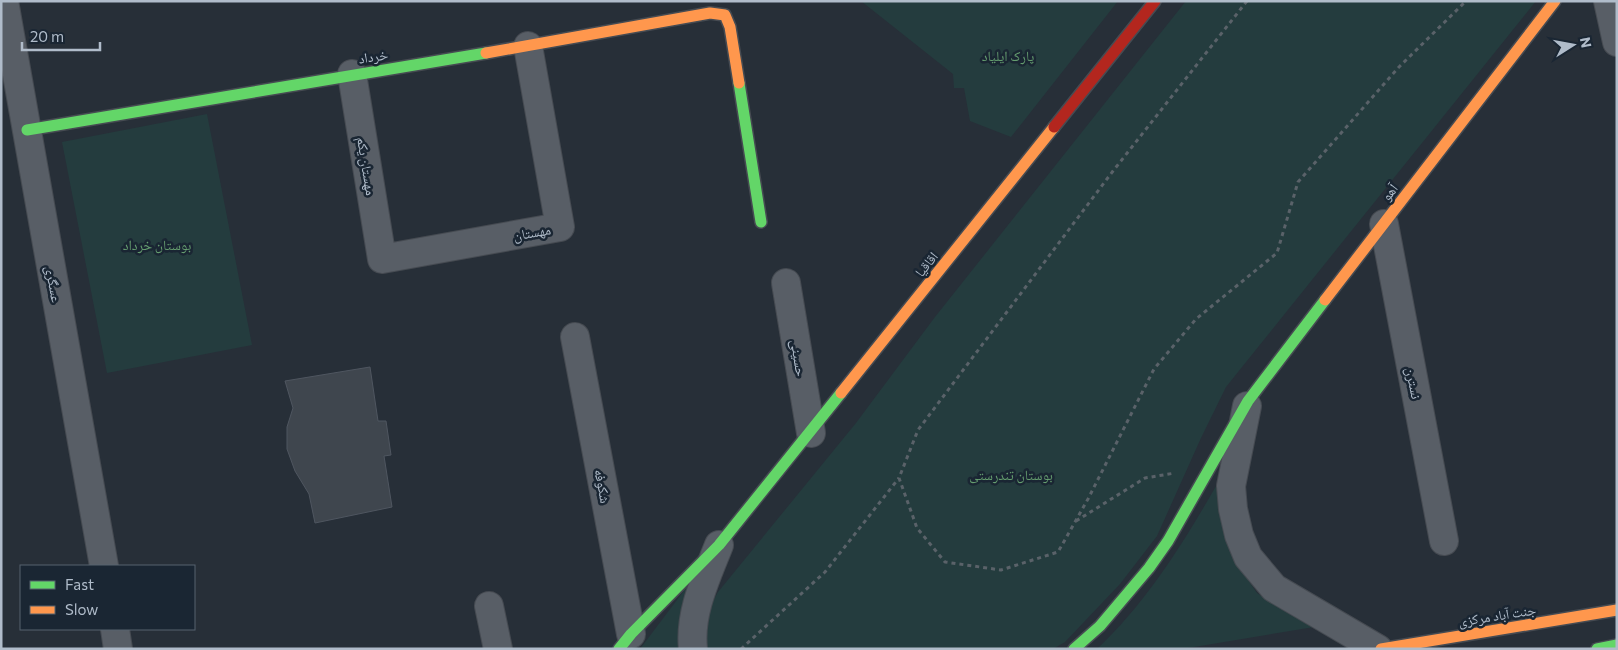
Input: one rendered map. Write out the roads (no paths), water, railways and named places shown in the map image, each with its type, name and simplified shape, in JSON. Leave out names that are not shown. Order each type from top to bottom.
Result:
[{"type":"street","name":"عسگری","points":[[4,1],[17,119],[104,565]]},
{"type":"street","name":"اقاقیا","points":[[625,641],[720,545],[1155,1]]},
{"type":"street","name":"آهو","points":[[1074,649],[1100,626],[1149,568],[1168,541],[1248,401],[1555,1]]},
{"type":"street","points":[[1608,1],[1617,42]]},
{"type":"street","name":"خرداد","points":[[17,119],[352,74],[528,46],[710,13],[725,15],[730,27],[761,222]]},
{"type":"street","name":"مهستان","points":[[382,259],[560,227],[528,46]]},
{"type":"street","name":"مهستان یکم","points":[[352,74],[382,259]]},
{"type":"street","name":"نسترن","points":[[1384,224],[1444,542]]},
{"type":"street","name":"حسینی","points":[[786,283],[811,432]]},
{"type":"street","name":"شکوفه","points":[[575,337],[625,641]]},
{"type":"street","points":[[1248,401],[1231,486],[1239,534],[1248,557],[1274,588],[1380,649]]},
{"type":"street","points":[[693,649],[693,620],[704,585],[720,545]]},
{"type":"street","points":[[489,606],[498,649]]},
{"type":"street","name":"جنت آباد مرکزی","points":[[1380,649],[1617,610]]},
{"type":"street","points":[[115,630],[118,649]]},
{"type":"street","points":[[1597,649],[1617,645]]},
{"type":"park label","name":"پارک ایلیاد","points":[[1008,55]]},
{"type":"park label","name":"بوستان خرداد","points":[[157,244]]},
{"type":"park label","name":"بوستان تندرستی","points":[[1011,474]]}]
